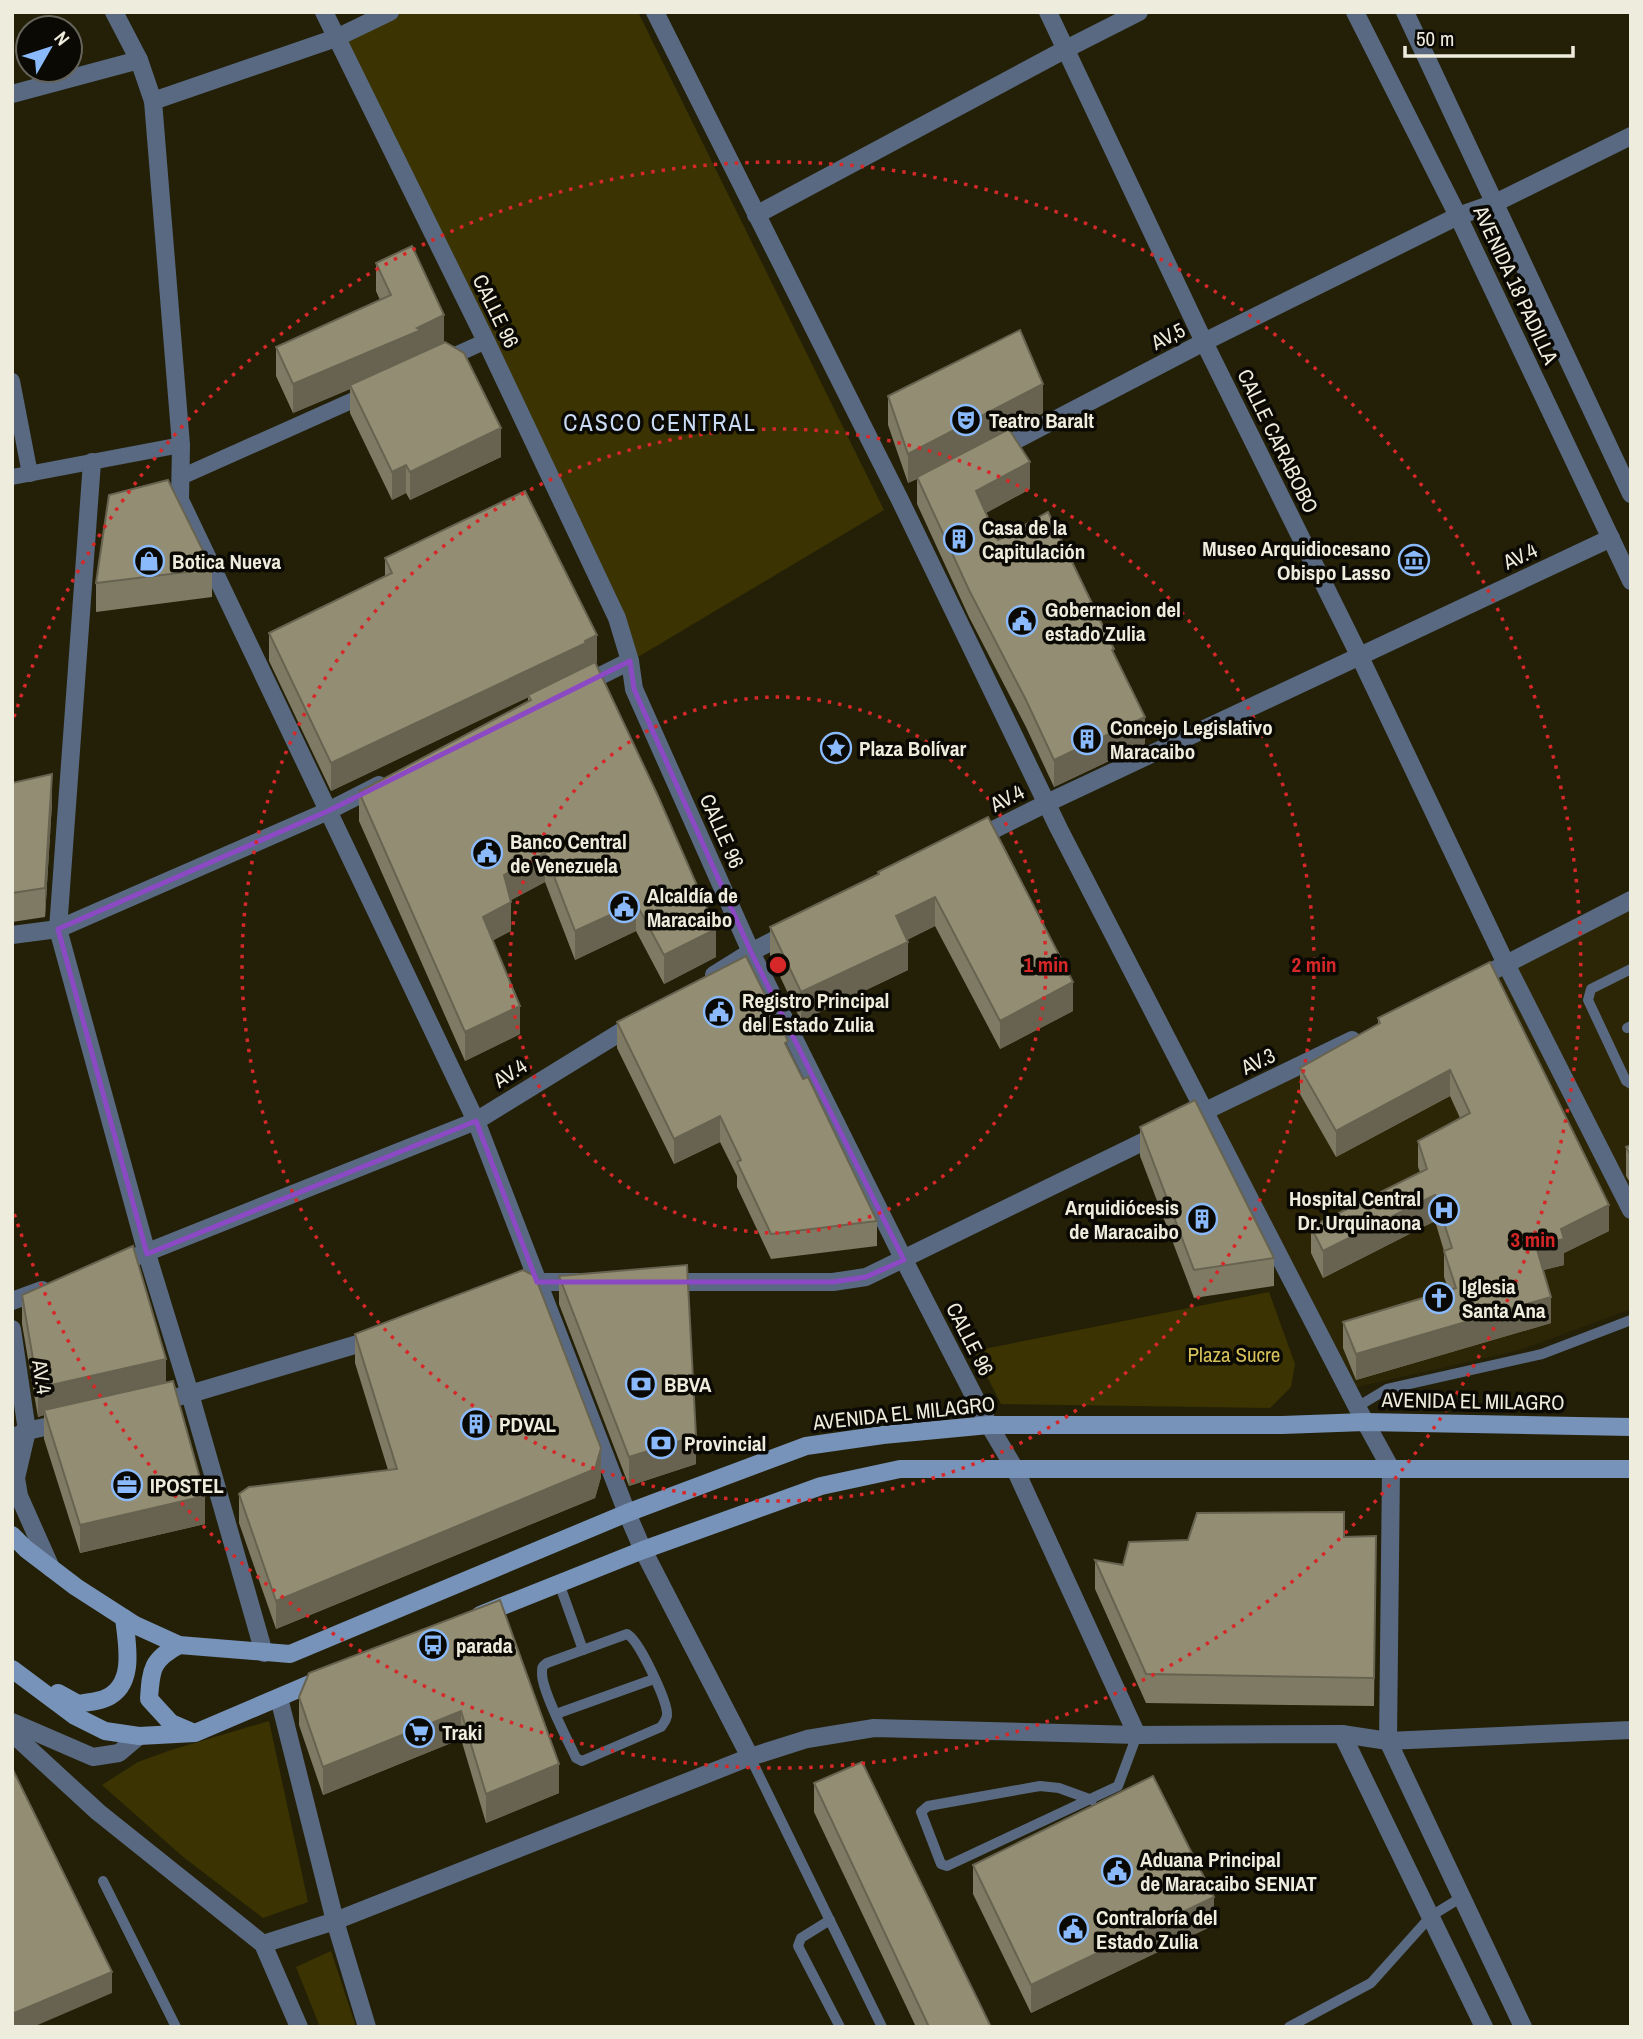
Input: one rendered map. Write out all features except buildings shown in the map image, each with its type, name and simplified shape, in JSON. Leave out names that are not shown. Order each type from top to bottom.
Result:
[{"type":"main road","name":"AVENIDA EL MILAGRO","points":[[179,1645],[290,1654],[627,1513],[806,1446],[883,1435],[989,1425],[1282,1425],[1361,1415],[1631,1427]]},
{"type":"main road","points":[[470,1619],[643,1550],[821,1486],[900,1469],[1631,1469]]},
{"type":"main road","points":[[12,1535],[51,1568],[124,1618],[179,1645]]},
{"type":"main road","points":[[12,1668],[78,1704],[108,1698],[125,1679],[128,1658],[124,1618]]},
{"type":"main road","points":[[179,1645],[162,1654],[150,1674],[149,1699],[171,1723],[195,1733]]},
{"type":"main road","points":[[12,1668],[75,1716],[105,1731],[139,1736],[195,1733],[342,1671]]},
{"type":"street","points":[[114,12],[139,60],[153,101],[181,445],[180,500],[476,1121],[627,1513],[643,1550],[750,1758]]},
{"type":"street","name":"CALLE 96","points":[[324,12],[486,341],[617,618],[635,689],[751,952],[904,1260],[989,1425],[1015,1469],[1137,1735]]},
{"type":"street","points":[[153,101],[336,38],[390,12]]},
{"type":"street","points":[[655,12],[756,215],[906,497],[1047,803],[1391,1469],[1388,1741],[1523,2027]]},
{"type":"street","name":"CALLE CARABOBO","points":[[1048,12],[1506,964],[1631,1210]]},
{"type":"street","points":[[756,215],[1139,12]]},
{"type":"street","name":"AVENIDA 18 PADILLA","points":[[1356,12],[1458,216],[1631,581]]},
{"type":"street","name":"AVENIDA 18 PADILLA","points":[[1405,12],[1631,494]]},
{"type":"street","points":[[12,94],[139,60]]},
{"type":"street","name":"AV,5","points":[[985,456],[1205,342],[1458,216],[1495,203],[1631,136]]},
{"type":"street","points":[[422,369],[486,341]]},
{"type":"street","points":[[12,381],[30,474]]},
{"type":"street","points":[[181,477],[384,386]]},
{"type":"street","points":[[12,477],[181,445]]},
{"type":"street","points":[[92,462],[58,929],[147,1254],[264,1653]]},
{"type":"street","name":"AV.4","points":[[961,846],[1611,538]]},
{"type":"street","points":[[569,691],[630,661]]},
{"type":"street","points":[[12,934],[58,929],[328,811],[400,775]]},
{"type":"street","points":[[1457,988],[1631,900]]},
{"type":"street","points":[[693,987],[751,952],[800,927]]},
{"type":"street","name":"AV.4","points":[[98,1271],[147,1254],[476,1121],[648,1016]]},
{"type":"street","name":"AV.3","points":[[645,1282],[833,1282],[866,1277],[1370,1031]]},
{"type":"street","points":[[511,1291],[537,1282],[604,1282]]},
{"type":"street","points":[[12,1301],[61,1284]]},
{"type":"street","name":"AV.4","points":[[12,1329],[20,1434]]},
{"type":"street","points":[[136,1406],[190,1395],[393,1332]]},
{"type":"street","points":[[51,1568],[19,1496],[16,1478],[20,1434],[82,1419]]},
{"type":"street","points":[[279,1698],[335,1921],[367,2027]]},
{"type":"street","points":[[12,1722],[93,1757],[119,1753],[139,1736]]},
{"type":"street","points":[[263,1944],[335,1921],[750,1758],[807,1739],[874,1728],[1137,1735],[1342,1734],[1388,1741],[1631,1730]]},
{"type":"street","points":[[12,1733],[98,1812],[263,1944],[299,2027]]},
{"type":"street","points":[[1342,1734],[1483,2027]]},
{"type":"lane","points":[[1631,969],[1591,989],[1588,1000],[1626,1081],[1631,1084]]},
{"type":"lane","points":[[1361,1415],[1387,1389],[1542,1354],[1631,1320]]},
{"type":"lane","points":[[559,1584],[583,1650]]},
{"type":"lane","points":[[627,1634],[637,1642],[667,1713],[666,1721],[661,1727],[582,1761],[576,1758],[541,1676],[542,1667],[547,1663],[583,1650],[627,1634]]},
{"type":"lane","points":[[555,1714],[654,1679]]},
{"type":"lane","points":[[1093,1800],[1059,1788],[1040,1786],[928,1806],[921,1812],[941,1864],[947,1866],[1093,1800],[1118,1786],[1124,1777],[1137,1735]]},
{"type":"lane","points":[[750,1758],[882,2027]]},
{"type":"lane","points":[[103,1881],[176,2027]]},
{"type":"lane","points":[[1289,2027],[1371,1983],[1431,1916],[1462,1898]]},
{"type":"lane","points":[[830,1920],[801,1938],[798,1946],[840,2027]]},
{"type":"highlighted area","points":[[630,661],[634,689],[751,952],[904,1260],[866,1277],[833,1282],[537,1282],[476,1121],[147,1254],[58,929],[328,811]]},
{"type":"shaded area","name":"Hospital Central Dr. Urquinaona","points":[[1631,898],[1631,1309],[1520,1350],[1348,1389],[1206,1111]]},
{"type":"green space","points":[[391,12],[638,12],[884,510],[638,657],[337,39]]},
{"type":"green space","name":"Plaza Sucre","points":[[1269,1292],[1295,1364],[1291,1387],[1270,1408],[1001,1404],[974,1351]]},
{"type":"green space","points":[[269,1721],[308,1902],[263,1918],[182,1856],[102,1785],[138,1762]]},
{"type":"green space","points":[[331,1951],[356,2027],[320,2027],[296,1967]]},
{"type":"place","name":"Teatro Baralt","points":[[966,420]]},
{"type":"place","name":"Casa de la Capitulación","points":[[959,539]]},
{"type":"place","name":"Museo Arquidiocesano Obispo Lasso","points":[[1414,560]]},
{"type":"place","name":"Botica Nueva","points":[[149,561]]},
{"type":"place","name":"Gobernacion del estado Zulia","points":[[1022,621]]},
{"type":"place","name":"Concejo Legislativo Maracaibo","points":[[1087,739]]},
{"type":"place","name":"Plaza Bolívar","points":[[836,748]]},
{"type":"place","name":"Banco Central de Venezuela","points":[[487,853]]},
{"type":"place","name":"Alcaldía de Maracaibo","points":[[624,907]]},
{"type":"place","name":"Registro Principal del Estado Zulia","points":[[719,1012]]},
{"type":"place","name":"Hospital Central Dr. Urquinaona","points":[[1444,1210]]},
{"type":"place","name":"Arquidiócesis de Maracaibo","points":[[1202,1219]]},
{"type":"place","name":"Iglesia Santa Ana","points":[[1439,1298]]},
{"type":"place","name":"BBVA","points":[[641,1384]]},
{"type":"place","name":"PDVAL","points":[[476,1424]]},
{"type":"place","name":"Provincial","points":[[661,1443]]},
{"type":"place","name":"IPOSTEL","points":[[127,1485]]},
{"type":"place","name":"parada","points":[[433,1645]]},
{"type":"place","name":"Traki","points":[[419,1732]]},
{"type":"place","name":"Aduana Principal de Maracaibo SENIAT","points":[[1117,1871]]},
{"type":"place","name":"Contraloría del Estado Zulia","points":[[1073,1929]]},
{"type":"district","name":"CASCO CENTRAL","points":[[660,422]]}]
